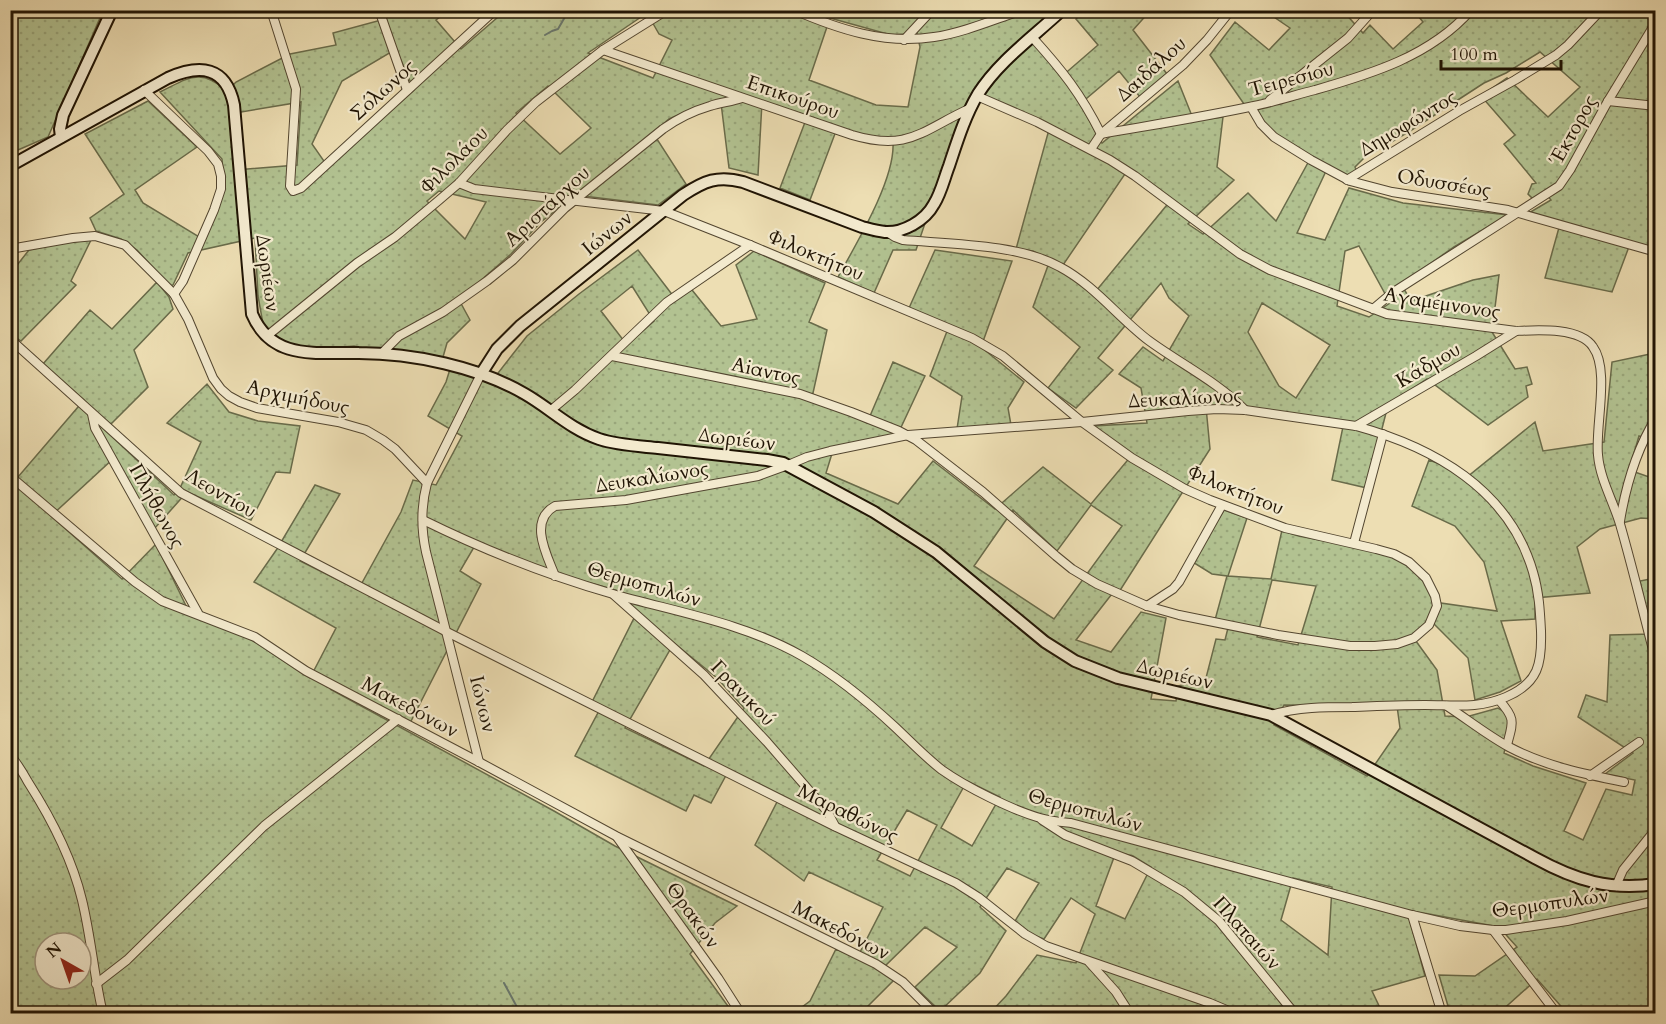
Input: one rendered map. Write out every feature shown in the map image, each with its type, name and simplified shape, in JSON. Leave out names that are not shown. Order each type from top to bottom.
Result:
[{"type":"street","points":[[61,137],[63,115],[112,10]]},
{"type":"street","name":"Σόλωνος","points":[[271,10],[296,89],[290,185],[292,191],[301,188],[494,11]]},
{"type":"street","points":[[380,10],[407,90]]},
{"type":"street","name":"Φιλολάου","points":[[267,336],[357,263],[412,224],[459,183],[521,115],[556,86],[603,50],[667,10]]},
{"type":"street","points":[[794,10],[824,23],[858,33],[904,40],[937,37],[1023,10]]},
{"type":"street","points":[[904,40],[932,10]]},
{"type":"street","points":[[887,232],[911,226],[931,209],[936,202],[960,132],[977,96],[999,67],[1062,10]]},
{"type":"street","name":"Δαιδάλου","points":[[1091,149],[1101,134],[1183,65],[1231,10]]},
{"type":"street","points":[[1267,103],[1348,38],[1373,10]]},
{"type":"street","name":"Τειρεσίου","points":[[1101,134],[1251,107],[1350,80],[1409,57],[1445,35],[1471,10]]},
{"type":"street","name":"Δημοφώντος","points":[[1347,180],[1556,55],[1601,10]]},
{"type":"street","name":"Έκτορος","points":[[1372,309],[1392,293],[1550,192],[1564,180],[1608,101],[1655,25]]},
{"type":"street","points":[[1032,37],[1059,67],[1087,105],[1101,134]]},
{"type":"street","name":"Επικούρου","points":[[603,50],[852,135],[884,142],[913,137],[971,108]]},
{"type":"street","name":"Δωριέων","points":[[10,166],[144,90],[177,74],[198,69],[209,71],[225,82],[231,92],[234,105],[251,304],[256,321],[267,336],[280,346],[296,351],[382,353],[433,362],[481,374],[522,392],[576,429],[603,440],[767,459],[788,465],[874,512],[930,548],[1032,632],[1075,661],[1131,682],[1271,715],[1547,865],[1582,880],[1616,886],[1656,884]]},
{"type":"street","points":[[144,90],[208,151],[218,164],[221,173],[220,189],[214,210],[183,281],[174,294]]},
{"type":"street","name":"Αγαμέμνονος","points":[[977,96],[1091,149],[1135,176],[1245,257],[1278,274],[1372,309],[1399,316],[1516,331],[1536,330],[1575,334],[1586,339],[1596,352],[1601,370],[1598,463],[1619,523],[1656,661]]},
{"type":"street","name":"Αριστάρχου","points":[[382,353],[399,336],[444,312],[487,281],[513,260],[574,200],[670,124],[708,106],[733,102],[742,98]]},
{"type":"street","points":[[1608,101],[1656,106]]},
{"type":"street","name":"Οδυσσέως","points":[[1251,107],[1261,124],[1274,137],[1347,180],[1378,190],[1517,212],[1656,252]]},
{"type":"street","name":"Ιώνων","points":[[478,762],[424,540],[424,498],[427,483],[481,374],[497,349],[520,326],[683,195],[701,184],[718,178],[744,182],[862,227],[887,232]]},
{"type":"street","name":"Φιλοκτήτου","points":[[459,183],[474,189],[664,211],[980,342],[1003,356],[1082,422],[1148,468],[1185,489],[1285,528],[1354,543],[1401,558],[1409,562],[1426,578],[1433,589],[1437,606],[1429,625],[1419,635],[1385,646],[1327,644],[1179,615],[1147,606],[1097,584],[1072,568],[990,497],[908,435]]},
{"type":"street","points":[[887,232],[903,240],[1015,251],[1061,267],[1088,287],[1148,339],[1230,396],[1245,410]]},
{"type":"street","name":"Αρχιμήδους","points":[[10,249],[73,238],[95,237],[126,244],[174,294],[188,319],[213,378],[229,396],[258,408],[338,422],[366,430],[395,449],[427,483]]},
{"type":"street","points":[[550,411],[612,356],[667,302],[750,245]]},
{"type":"street","name":"Κάδμου","points":[[1356,426],[1516,331]]},
{"type":"street","name":"Λεοντίου","points":[[10,339],[181,493],[447,632]]},
{"type":"street","name":"Aiαντος","points":[[612,356],[800,394],[908,435]]},
{"type":"street","name":"Δευκαλίωνος","points":[[555,576],[540,531],[545,514],[555,506],[626,500],[758,476],[807,457],[908,435],[1082,422],[1188,411],[1245,410],[1356,426],[1383,434],[1435,456],[1461,473],[1495,503],[1508,520],[1529,560],[1539,599],[1541,658],[1538,668],[1528,682],[1516,692],[1477,706],[1301,708],[1271,715]]},
{"type":"street","name":"Πλήθωνος","points":[[92,412],[95,428],[198,614]]},
{"type":"street","points":[[1619,523],[1629,479],[1643,440],[1656,418]]},
{"type":"street","points":[[1354,543],[1383,434]]},
{"type":"street","name":"Μακεδόνων","points":[[10,476],[150,593],[162,600],[255,637],[306,671],[616,836],[876,964],[903,982],[935,1014]]},
{"type":"street","points":[[1147,606],[1173,589],[1179,582],[1222,505]]},
{"type":"street","name":"Θερμοπυλών","points":[[423,520],[470,543],[555,576],[612,594],[693,614],[762,637],[801,655],[846,686],[943,770],[1010,807],[1040,819],[1071,823],[1460,926],[1506,930],[1567,921],[1656,901]]},
{"type":"street","name":"Γρανικού","points":[[612,594],[684,656],[720,692],[827,811],[836,827]]},
{"type":"street","name":"Μαραθώνος","points":[[447,632],[836,827],[964,888],[1035,940],[1054,950],[1236,1014]]},
{"type":"street","points":[[1499,700],[1511,716],[1507,746]]},
{"type":"street","points":[[1445,705],[1507,746],[1550,764],[1590,776],[1624,782]]},
{"type":"street","points":[[96,984],[127,960],[264,826],[398,719]]},
{"type":"street","points":[[1590,776],[1639,742]]},
{"type":"street","points":[[10,755],[40,801],[68,856],[82,900],[103,1014]]},
{"type":"street","name":"Πλαταιών","points":[[1040,819],[1065,835],[1132,861],[1184,892],[1219,921],[1295,1014]]},
{"type":"street","points":[[1616,886],[1623,870],[1656,829]]},
{"type":"street","name":"Θρακών","points":[[616,836],[718,978],[741,1014]]},
{"type":"street","points":[[1412,915],[1442,1014]]},
{"type":"street","points":[[1493,930],[1557,1014]]},
{"type":"street","points":[[1088,961],[1116,992],[1130,1014]]},
{"type":"green space","points":[[1479,10],[1655,11],[1646,32],[1656,33],[1655,247],[1630,244],[1612,292],[1545,278],[1560,224],[1527,214],[1551,200],[1545,193],[1533,199],[1528,194],[1532,184],[1536,183],[1504,144],[1515,135],[1481,96],[1507,78],[1548,117],[1580,87],[1540,52],[1506,73],[1484,83],[1364,158],[1355,167],[1357,172],[1344,179],[1327,169],[1297,233],[1325,240],[1349,188],[1403,203],[1508,215],[1454,247],[1401,284],[1411,301],[1473,280],[1499,275],[1492,332],[1515,369],[1527,367],[1532,384],[1526,386],[1528,397],[1488,425],[1427,379],[1388,405],[1367,488],[1332,480],[1344,422],[1206,407],[1210,449],[1119,592],[1115,590],[1076,640],[1111,652],[1141,612],[1166,618],[1151,699],[1176,701],[1178,686],[1206,678],[1216,639],[1225,640],[1229,624],[1215,620],[1227,576],[1212,574],[1191,561],[1224,510],[1247,518],[1228,576],[1271,579],[1282,530],[1301,537],[1360,546],[1383,553],[1405,564],[1414,572],[1423,581],[1434,602],[1497,611],[1484,562],[1455,526],[1412,506],[1429,460],[1467,477],[1535,422],[1543,451],[1604,442],[1612,362],[1655,353],[1655,441],[1639,436],[1629,470],[1655,479],[1655,519],[1641,518],[1600,529],[1577,547],[1590,593],[1535,598],[1535,619],[1501,621],[1521,681],[1500,692],[1475,700],[1468,658],[1431,621],[1413,637],[1437,670],[1445,716],[1466,717],[1498,708],[1508,714],[1509,733],[1504,753],[1533,766],[1586,783],[1564,831],[1583,840],[1606,789],[1632,795],[1635,780],[1605,774],[1633,753],[1578,717],[1586,695],[1607,702],[1610,635],[1652,634],[1640,581],[1655,578],[1655,1013],[1567,1013],[1537,979],[1499,1013],[1450,1013],[1439,975],[1475,976],[1517,947],[1499,927],[1407,910],[1425,976],[1372,991],[1381,1010],[1376,1013],[990,1013],[1037,955],[1076,963],[1095,914],[1071,898],[1044,939],[1030,934],[1015,921],[1039,883],[1007,868],[980,907],[1006,931],[980,973],[940,1011],[915,987],[957,947],[925,927],[881,970],[894,980],[861,1013],[794,1013],[810,1001],[836,949],[857,958],[883,907],[809,872],[804,881],[755,845],[780,796],[729,770],[711,803],[694,795],[686,811],[575,756],[601,707],[592,702],[637,612],[622,592],[548,571],[477,542],[460,571],[481,584],[408,727],[330,689],[615,846],[737,906],[715,923],[690,954],[733,1013],[11,1013],[10,484],[84,400],[43,364],[90,310],[112,329],[157,282],[169,297],[173,309],[134,350],[148,387],[105,430],[174,495],[180,488],[201,442],[167,423],[207,384],[229,412],[258,421],[300,426],[290,473],[276,472],[251,520],[187,492],[154,529],[114,458],[51,516],[122,579],[156,544],[191,616],[250,639],[310,678],[336,628],[254,582],[277,549],[315,485],[340,494],[300,561],[358,590],[401,512],[413,480],[436,485],[462,436],[428,416],[446,382],[451,366],[495,377],[527,336],[638,250],[674,297],[692,290],[721,326],[757,319],[736,265],[754,251],[825,283],[809,322],[827,330],[811,402],[845,412],[867,423],[893,362],[925,376],[896,438],[834,447],[826,473],[898,504],[933,461],[995,509],[1043,467],[1091,504],[1132,455],[1093,426],[1147,423],[1141,388],[1119,374],[1143,347],[1163,361],[1189,316],[1169,298],[1161,283],[1098,358],[1113,370],[1076,408],[1048,388],[1080,347],[1033,307],[1050,260],[1033,251],[1016,249],[1050,126],[976,93],[956,131],[916,250],[893,250],[874,293],[838,277],[881,193],[888,175],[893,143],[836,131],[810,200],[780,188],[807,117],[762,102],[758,175],[729,168],[721,103],[692,109],[669,119],[653,133],[686,184],[658,205],[575,195],[541,222],[511,254],[458,298],[470,320],[447,343],[441,364],[354,346],[306,350],[280,342],[263,324],[258,296],[255,238],[188,253],[173,285],[170,286],[137,250],[121,239],[96,231],[90,218],[124,194],[85,134],[148,101],[197,147],[135,190],[143,203],[204,240],[224,187],[222,159],[160,92],[194,77],[209,79],[227,91],[236,82],[290,54],[336,45],[333,33],[385,19],[383,11],[448,11],[436,20],[461,49],[505,11],[1047,11],[1051,15],[1029,37],[1061,77],[1098,45],[1076,19],[1084,11],[1150,11],[1133,30],[1167,74],[1140,97],[1119,71],[1080,104],[1102,143],[1178,81],[1194,121],[1223,117],[1217,167],[1234,180],[1188,224],[1203,234],[1248,193],[1276,221],[1310,159],[1272,131],[1244,104],[1210,55],[1235,22],[1269,50],[1290,28],[1265,11],[1343,11],[1363,33],[1370,25],[1393,49],[1423,22],[1414,11],[1465,11],[1475,16]],"holes":[[[647,13],[659,34],[672,40],[653,78],[588,53]],[[830,18],[891,35],[905,34],[915,24],[920,47],[908,107],[876,105],[809,80]],[[396,49],[414,90],[328,167],[312,144],[342,81]],[[548,86],[591,128],[560,154],[516,113]],[[301,102],[297,165],[236,170],[229,114]],[[1129,168],[1171,200],[1096,291],[1063,265]],[[439,191],[486,202],[465,239],[427,201]],[[1359,246],[1390,303],[1369,317],[1337,306],[1345,251]],[[632,286],[654,321],[627,345],[601,311]],[[1262,303],[1330,345],[1296,398],[1279,386],[1248,332]],[[1091,505],[1122,526],[1054,619],[974,566],[1013,510],[1057,551]],[[1272,580],[1316,586],[1298,645],[1257,637]],[[674,643],[717,678],[744,708],[704,766],[625,728]],[[1284,705],[1397,706],[1400,728],[1367,776],[1274,725]],[[967,781],[1000,797],[972,846],[941,828]],[[907,810],[937,825],[910,876],[877,860]],[[1116,852],[1133,856],[1151,867],[1125,919],[1096,906]],[[1293,878],[1332,887],[1328,955],[1281,920]]]},
{"type":"green space","points":[[11,11],[103,11],[48,137],[11,153]]},
{"type":"green space","points":[[91,240],[71,281],[76,285],[21,341],[11,334],[10,274],[29,250]]},
{"type":"green space","points":[[935,250],[1012,261],[981,347],[1024,382],[1008,408],[1011,425],[957,429],[962,396],[930,376],[949,326],[909,308]]},
{"type":"waterway","points":[[545,35],[558,29],[569,10]]},
{"type":"waterway","points":[[504,983],[523,1014]]}]
